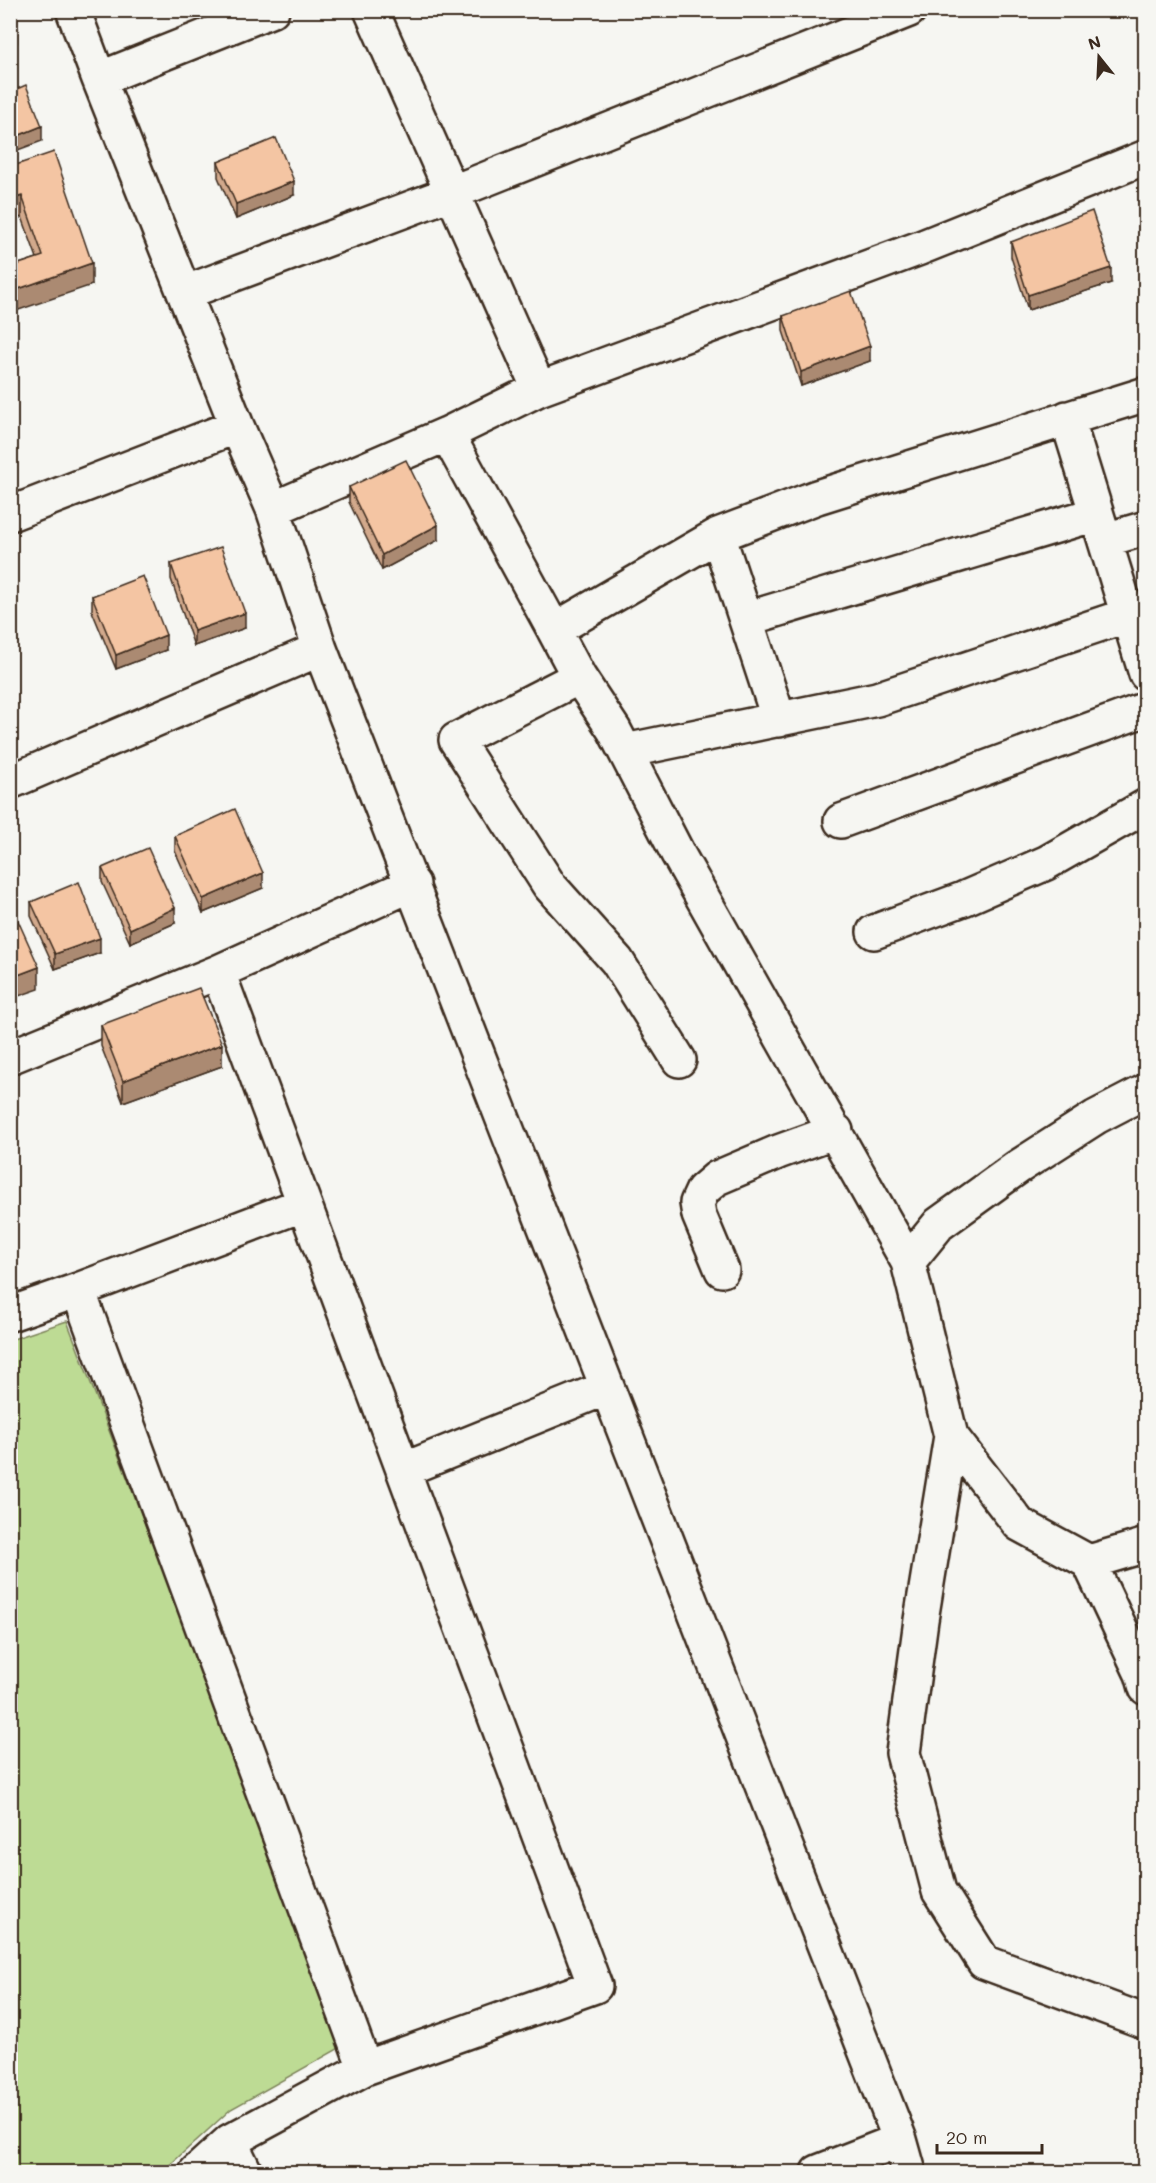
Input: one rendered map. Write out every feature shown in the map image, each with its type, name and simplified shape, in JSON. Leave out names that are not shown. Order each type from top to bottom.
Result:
[{"type":"street","points":[[73,10],[237,426],[273,509],[320,649],[900,2140],[909,2172]]},
{"type":"street","points":[[99,79],[272,10]]},
{"type":"street","points":[[371,10],[539,389]]},
{"type":"street","points":[[184,293],[451,193],[909,10]]},
{"type":"street","points":[[273,509],[447,434],[539,389],[920,248],[1146,157]]},
{"type":"street","points":[[554,630],[718,535],[816,497],[1146,394]]},
{"type":"street","points":[[1067,418],[1101,527],[1137,612],[1146,674]]},
{"type":"street","points":[[10,514],[237,426]]},
{"type":"street","points":[[447,434],[579,677],[614,730],[678,854],[747,979],[836,1131],[908,1262],[951,1436],[921,1620],[903,1753],[939,1891],[984,1962],[1146,2022]]},
{"type":"street","points":[[746,619],[1101,527],[1146,528]]},
{"type":"street","points":[[718,535],[778,720]]},
{"type":"street","points":[[625,752],[877,699],[1137,612]]},
{"type":"street","points":[[10,782],[320,649]]},
{"type":"street","points":[[579,677],[456,740],[549,885],[617,961],[679,1060]]},
{"type":"street","points":[[841,821],[1146,709]]},
{"type":"street","points":[[874,932],[963,899],[1046,862],[1146,806]]},
{"type":"street","points":[[10,1057],[218,972],[413,884]]},
{"type":"street","points":[[196,2172],[230,2141],[365,2068],[595,1986],[218,972]]},
{"type":"street","points":[[908,1262],[939,1224],[1018,1167],[1096,1117],[1146,1091]]},
{"type":"street","points":[[722,1270],[699,1215],[697,1203],[703,1190],[717,1178],[836,1131]]},
{"type":"street","points":[[10,1314],[304,1204]]},
{"type":"street","points":[[78,1290],[365,2068]]},
{"type":"street","points":[[403,1470],[606,1388]]},
{"type":"street","points":[[951,1436],[1019,1524],[1089,1562],[1142,1674],[1146,1688]]},
{"type":"street","points":[[1089,1562],[1146,1545]]},
{"type":"street","points":[[818,2172],[900,2140]]},
{"type":"street","points":[[230,2141],[245,2172]]},
{"type":"green space","points":[[67,1321],[345,2045],[231,2109],[162,2172],[11,2172],[10,1340]]},
{"type":"building","points":[[10,10],[13,10],[17,22],[10,25]]},
{"type":"building","points":[[26,85],[42,126],[10,139],[10,92]]},
{"type":"building","points":[[276,138],[294,181],[236,204],[218,162]]},
{"type":"building","points":[[54,152],[92,263],[10,292],[10,258],[13,266],[43,256],[22,196],[10,200],[10,167]]},
{"type":"building","points":[[1092,211],[1111,268],[1028,295],[1011,242]]},
{"type":"building","points":[[851,291],[870,346],[801,372],[783,316]]},
{"type":"building","points":[[406,460],[438,525],[382,555],[349,487]]},
{"type":"building","points":[[221,547],[245,613],[194,631],[171,564]]},
{"type":"building","points":[[143,576],[166,635],[116,655],[92,596]]},
{"type":"building","points":[[235,809],[263,873],[203,899],[175,836]]},
{"type":"building","points":[[148,848],[175,908],[130,929],[102,868]]},
{"type":"building","points":[[79,882],[100,938],[55,954],[31,902]]},
{"type":"building","points":[[10,903],[39,967],[10,978]]},
{"type":"building","points":[[199,988],[222,1044],[123,1081],[101,1025]]}]
